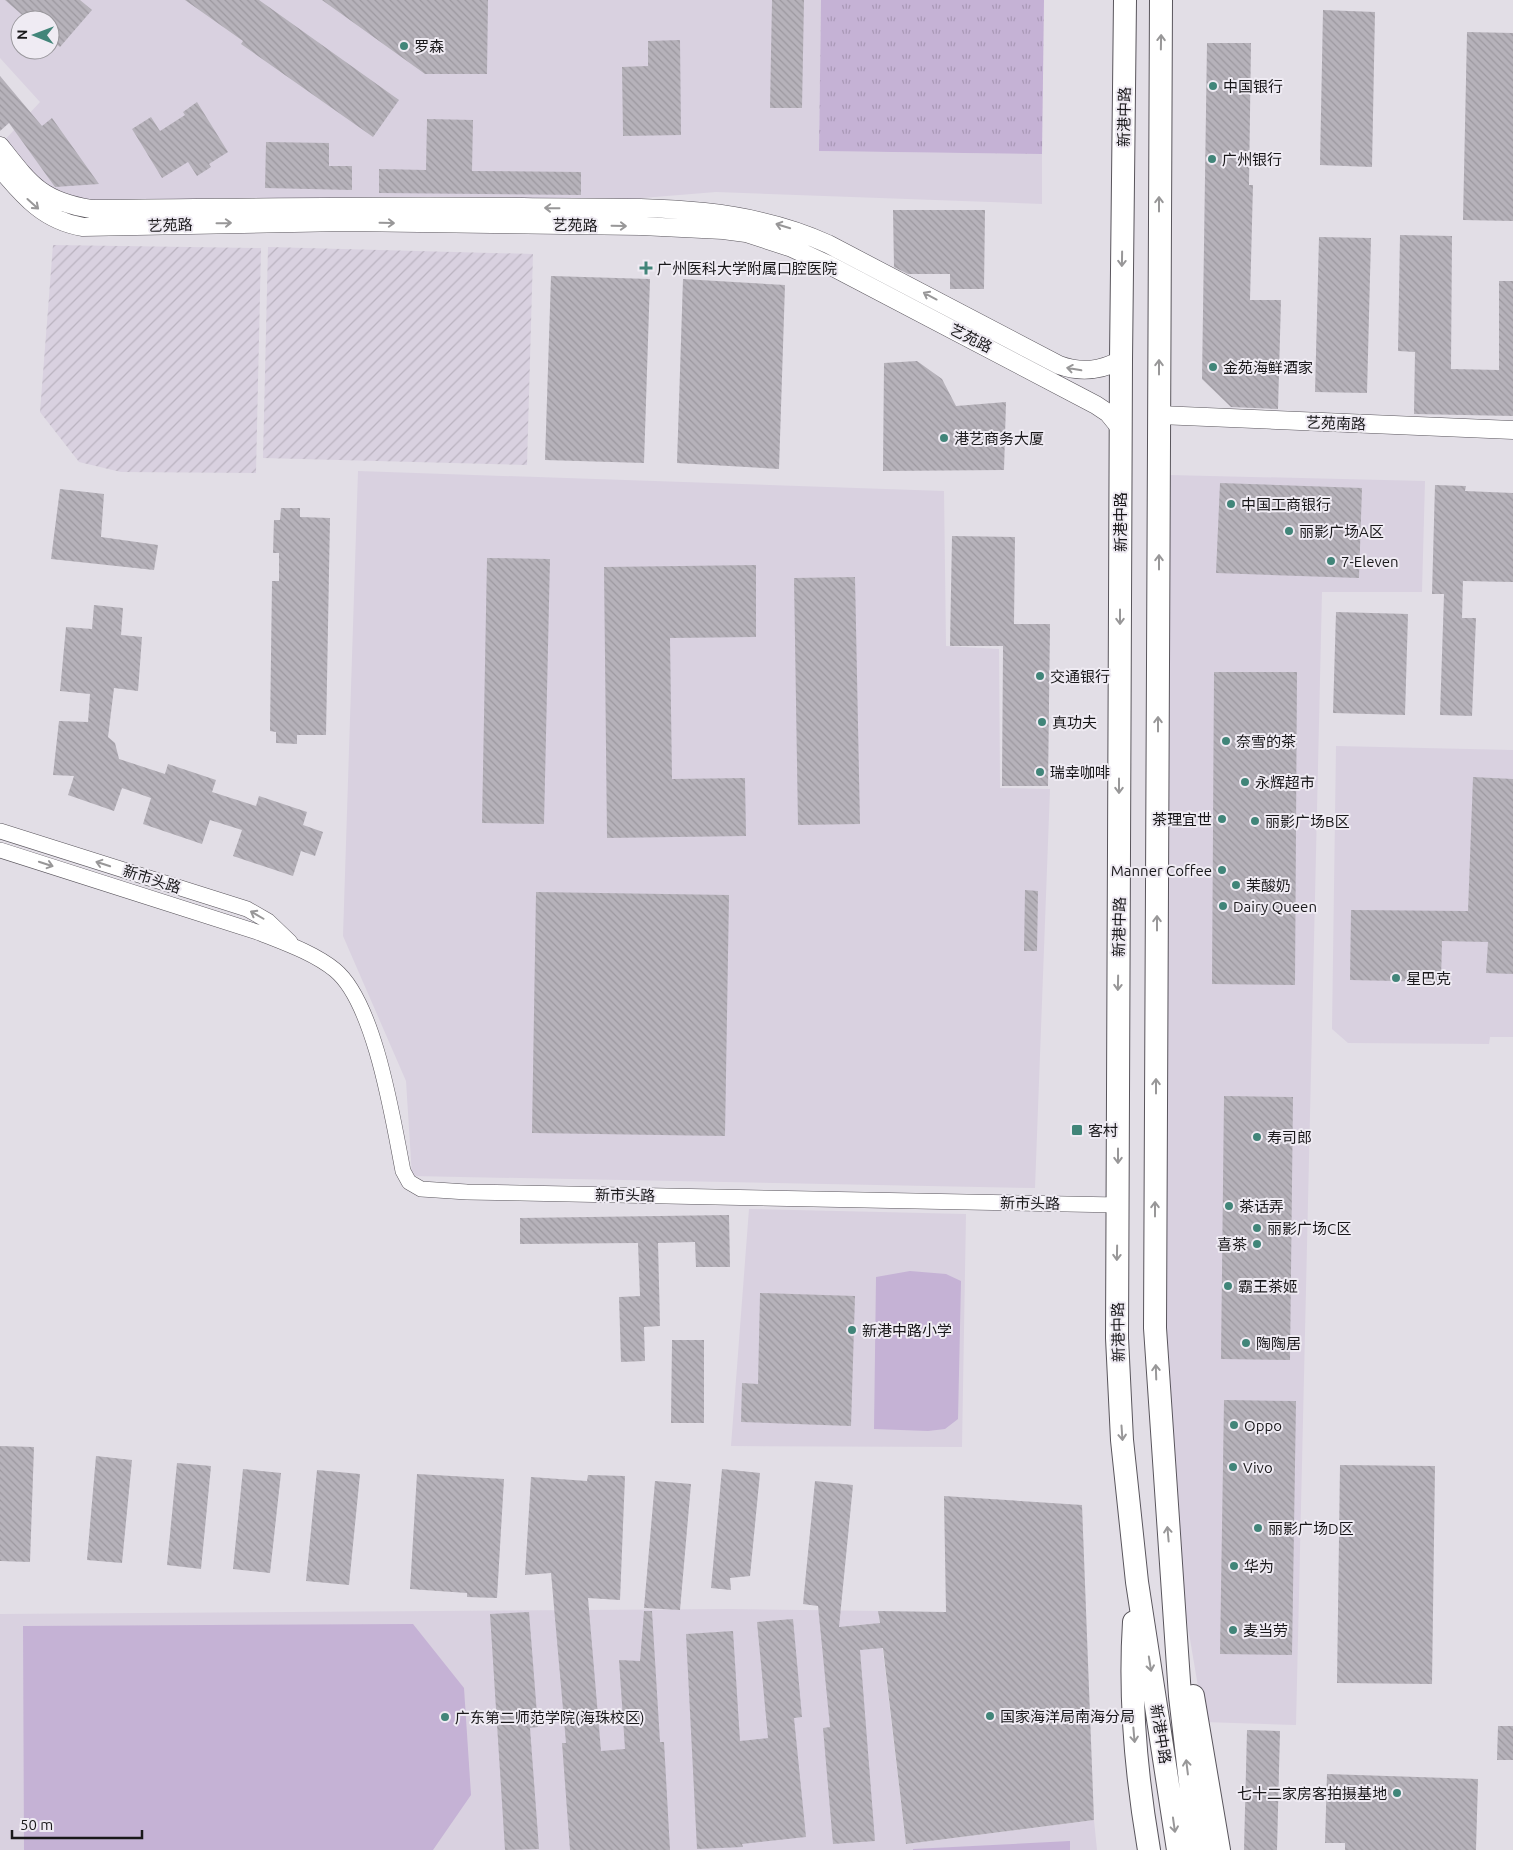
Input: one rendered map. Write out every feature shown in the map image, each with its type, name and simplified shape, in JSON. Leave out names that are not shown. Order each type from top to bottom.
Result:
[{"type":"main road","name":"新港中路","points":[[1125,0],[1121,360],[1119,1382],[1136,1582],[1178,1850]]},
{"type":"main road","name":"新港中路","points":[[1161,0],[1155,1328],[1164,1490],[1173,1582],[1182,1726],[1198,1850]]},
{"type":"main road","points":[[1136,1582],[1131,1662],[1132,1710],[1142,1808],[1149,1850]]},
{"type":"main road","points":[[1173,1582],[1219,1850]]},
{"type":"street","name":"艺苑路","points":[[0,146],[42,193],[68,205],[91,209],[334,205],[588,208],[697,211],[764,221],[800,232],[836,248],[1074,371],[1097,370],[1121,360]]},
{"type":"street","name":"艺苑路","points":[[0,168],[20,192],[41,211],[56,220],[84,227],[346,222],[640,226],[723,230],[746,234],[767,239],[814,258],[999,353],[1096,405],[1108,413],[1121,429]]},
{"type":"street","name":"艺苑南路","points":[[1160,415],[1513,430]]},
{"type":"street","name":"新市头路","points":[[0,831],[246,909],[282,932],[294,947]]},
{"type":"street","name":"新市头路","points":[[0,850],[260,933],[294,947],[335,970],[349,985],[361,1010],[387,1088],[403,1171],[409,1182],[422,1188],[467,1192],[1118,1205]]},
{"type":"shaded area","points":[[0,0],[821,0],[819,151],[1042,154],[1042,204],[716,192],[581,203],[94,206],[52,197],[1,144],[40,102],[0,58]]},
{"type":"shaded area","points":[[53,245],[261,248],[256,473],[121,472],[79,462],[40,412]]},
{"type":"shaded area","points":[[268,247],[533,254],[527,465],[263,458]]},
{"type":"shaded area","points":[[358,471],[944,491],[946,646],[999,649],[1000,788],[1050,789],[1035,1188],[412,1176],[406,1081],[343,936]]},
{"type":"shaded area","points":[[1169,475],[1425,481],[1422,592],[1322,592],[1296,1725],[1204,1722],[1180,1580],[1161,1336]]},
{"type":"shaded area","points":[[1336,746],[1513,750],[1513,1037],[1490,1037],[1489,1044],[1348,1043],[1332,1029]]},
{"type":"shaded area","name":"新港中路小学","points":[[749,1209],[966,1214],[962,1447],[731,1446]]},
{"type":"shaded area","name":"广东第二师范学院(海珠校区)","points":[[731,1609],[878,1611],[906,1844],[1094,1820],[1097,1850],[0,1850],[0,1614]]},
{"type":"green space","points":[[821,0],[1044,0],[1042,154],[819,151]]},
{"type":"green space","points":[[910,1271],[946,1274],[961,1281],[958,1419],[945,1429],[928,1431],[874,1429],[876,1277]]},
{"type":"green space","points":[[413,1624],[464,1688],[471,1795],[433,1850],[24,1850],[23,1626]]},
{"type":"green space","points":[[1070,1841],[1070,1850],[913,1850],[913,1849]]},
{"type":"building","points":[[5,0],[80,0],[92,10],[60,47],[60,10],[16,10]]},
{"type":"building","points":[[185,0],[259,0],[399,100],[373,137],[241,44],[243,41]]},
{"type":"building","points":[[322,0],[488,0],[487,74],[425,74]]},
{"type":"building","points":[[772,0],[804,0],[802,108],[770,108]]},
{"type":"building","points":[[1323,10],[1375,12],[1372,167],[1320,165]]},
{"type":"building","points":[[1467,32],[1513,33],[1513,221],[1463,220]]},
{"type":"building","points":[[680,40],[681,135],[623,136],[622,67],[648,66],[648,41]]},
{"type":"building","points":[[1207,43],[1251,43],[1249,185],[1253,185],[1250,300],[1281,300],[1278,409],[1231,407],[1202,379]]},
{"type":"building","points":[[0,76],[42,126],[52,118],[99,184],[55,187],[9,123],[0,131]]},
{"type":"building","points":[[197,102],[228,152],[209,164],[211,167],[197,176],[188,162],[162,178],[132,129],[151,117],[160,131],[185,115],[183,112]]},
{"type":"building","points":[[427,119],[473,120],[472,171],[581,172],[581,195],[379,193],[379,169],[426,170]]},
{"type":"building","points":[[266,142],[329,143],[329,166],[352,166],[352,190],[265,188]]},
{"type":"building","points":[[893,210],[985,210],[984,289],[950,289],[950,274],[908,274],[894,267]]},
{"type":"building","points":[[1400,235],[1452,236],[1451,369],[1499,370],[1499,281],[1513,281],[1513,416],[1414,414],[1415,352],[1398,351]]},
{"type":"building","points":[[1319,237],[1371,238],[1367,393],[1315,392]]},
{"type":"building","points":[[551,276],[650,279],[644,463],[545,460]]},
{"type":"building","points":[[683,279],[785,285],[779,469],[677,463]]},
{"type":"building","name":"港艺商务大厦","points":[[917,361],[942,379],[956,406],[1006,402],[1004,470],[883,471],[884,363]]},
{"type":"building","name":"丽影广场A区","points":[[1220,483],[1362,488],[1359,578],[1216,573]]},
{"type":"building","points":[[1435,485],[1466,486],[1465,491],[1513,493],[1513,582],[1463,581],[1462,618],[1476,618],[1472,716],[1440,715],[1444,594],[1432,594]]},
{"type":"building","points":[[60,489],[104,494],[101,537],[158,545],[154,570],[51,559]]},
{"type":"building","points":[[281,508],[300,508],[300,517],[330,518],[326,735],[297,735],[297,744],[276,743],[276,732],[270,731],[272,581],[279,581],[279,553],[273,553],[274,520],[280,520]]},
{"type":"building","points":[[952,536],[1015,537],[1014,624],[1050,624],[1048,786],[1002,786],[1003,646],[950,646]]},
{"type":"building","points":[[487,558],[550,559],[544,824],[482,823]]},
{"type":"building","points":[[756,565],[756,637],[670,638],[672,779],[745,778],[746,836],[607,838],[604,567]]},
{"type":"building","points":[[855,577],[860,824],[798,825],[794,578]]},
{"type":"building","points":[[94,605],[123,608],[121,635],[142,637],[138,691],[114,688],[108,737],[115,743],[119,759],[165,774],[168,764],[216,780],[212,792],[256,806],[259,796],[307,812],[303,825],[323,832],[315,856],[301,851],[293,876],[233,856],[242,830],[210,820],[202,844],[143,824],[151,798],[122,788],[114,811],[68,795],[74,776],[53,775],[59,721],[88,722],[90,694],[60,691],[66,627],[92,629]]},
{"type":"building","points":[[1336,612],[1408,614],[1405,715],[1333,713]]},
{"type":"building","name":"丽影广场B区","points":[[1214,672],[1297,672],[1295,985],[1212,984]]},
{"type":"building","points":[[1473,777],[1513,779],[1513,974],[1486,973],[1488,942],[1442,941],[1441,982],[1350,980],[1351,910],[1468,911]]},
{"type":"building","points":[[1025,890],[1038,891],[1037,951],[1024,951]]},
{"type":"building","points":[[536,892],[729,895],[725,1136],[532,1133]]},
{"type":"building","name":"丽影广场C区","points":[[1224,1096],[1293,1097],[1290,1360],[1221,1359]]},
{"type":"building","points":[[729,1215],[730,1267],[696,1267],[695,1242],[658,1243],[660,1326],[644,1327],[645,1361],[621,1362],[619,1297],[640,1296],[638,1243],[520,1244],[520,1218]]},
{"type":"building","points":[[760,1293],[855,1296],[851,1426],[741,1422],[742,1383],[758,1384]]},
{"type":"building","points":[[672,1340],[704,1340],[704,1423],[671,1423]]},
{"type":"building","name":"丽影广场D区","points":[[1224,1400],[1296,1401],[1292,1655],[1220,1654]]},
{"type":"building","points":[[0,1446],[34,1447],[30,1562],[0,1561]]},
{"type":"building","points":[[96,1456],[132,1460],[122,1563],[87,1560]]},
{"type":"building","points":[[177,1463],[211,1466],[201,1569],[167,1565]]},
{"type":"building","points":[[1340,1465],[1435,1466],[1432,1684],[1337,1683]]},
{"type":"building","points":[[243,1469],[281,1473],[270,1573],[233,1569]]},
{"type":"building","points":[[722,1469],[760,1473],[750,1576],[730,1578],[731,1590],[711,1588]]},
{"type":"building","points":[[317,1470],[360,1474],[349,1585],[306,1581]]},
{"type":"building","points":[[417,1474],[504,1479],[497,1598],[467,1597],[467,1593],[410,1589]]},
{"type":"building","points":[[588,1475],[625,1476],[620,1600],[588,1598],[601,1751],[625,1749],[619,1660],[640,1661],[644,1611],[652,1611],[660,1742],[664,1742],[670,1850],[570,1850],[562,1743],[566,1743],[551,1573],[525,1575],[531,1477],[587,1481]]},
{"type":"building","points":[[655,1481],[691,1484],[680,1610],[644,1608]]},
{"type":"building","name":"国家海洋局南海分局","points":[[815,1481],[853,1485],[839,1627],[880,1623],[878,1611],[946,1612],[944,1496],[1082,1505],[1094,1820],[906,1844],[883,1648],[860,1650],[875,1841],[833,1844],[823,1728],[830,1727],[818,1606],[803,1604]]},
{"type":"building","points":[[529,1612],[538,1727],[530,1728],[539,1849],[505,1850],[490,1614]]},
{"type":"building","points":[[793,1619],[802,1717],[794,1718],[806,1837],[742,1844],[743,1847],[697,1849],[686,1634],[733,1631],[740,1741],[768,1738],[757,1622]]},
{"type":"building","points":[[1498,1726],[1513,1726],[1513,1760],[1497,1760]]},
{"type":"building","points":[[1247,1730],[1280,1731],[1277,1850],[1244,1850]]},
{"type":"building","points":[[1327,1774],[1478,1779],[1476,1850],[1345,1850],[1345,1843],[1325,1843]]},
{"type":"place","name":"罗森","points":[[404,46]]},
{"type":"place","name":"中国银行","points":[[1213,86]]},
{"type":"place","name":"广州银行","points":[[1212,159]]},
{"type":"place","name":"广州医科大学附属口腔医院","points":[[646,268]]},
{"type":"place","name":"金苑海鲜酒家","points":[[1213,367]]},
{"type":"place","name":"港艺商务大厦","points":[[944,438]]},
{"type":"place","name":"中国工商银行","points":[[1231,504]]},
{"type":"place","name":"丽影广场A区","points":[[1289,531]]},
{"type":"place","name":"7-Eleven","points":[[1331,561]]},
{"type":"place","name":"交通银行","points":[[1040,676]]},
{"type":"place","name":"真功夫","points":[[1042,722]]},
{"type":"place","name":"奈雪的茶","points":[[1226,741]]},
{"type":"place","name":"瑞幸咖啡","points":[[1040,772]]},
{"type":"place","name":"永辉超市","points":[[1245,782]]},
{"type":"place","name":"茶理宜世","points":[[1222,819]]},
{"type":"place","name":"丽影广场B区","points":[[1255,821]]},
{"type":"place","name":"Manner Coffee","points":[[1222,870]]},
{"type":"place","name":"茉酸奶","points":[[1236,885]]},
{"type":"place","name":"Dairy Queen","points":[[1223,906]]},
{"type":"place","name":"星巴克","points":[[1396,978]]},
{"type":"place","name":"客村","points":[[1077,1130]]},
{"type":"place","name":"寿司郎","points":[[1257,1137]]},
{"type":"place","name":"茶话弄","points":[[1229,1206]]},
{"type":"place","name":"丽影广场C区","points":[[1257,1228]]},
{"type":"place","name":"喜茶","points":[[1257,1244]]},
{"type":"place","name":"霸王茶姬","points":[[1228,1286]]},
{"type":"place","name":"新港中路小学","points":[[852,1330]]},
{"type":"place","name":"陶陶居","points":[[1246,1343]]},
{"type":"place","name":"Oppo","points":[[1234,1425]]},
{"type":"place","name":"Vivo","points":[[1233,1467]]},
{"type":"place","name":"丽影广场D区","points":[[1258,1528]]},
{"type":"place","name":"华为","points":[[1234,1566]]},
{"type":"place","name":"麦当劳","points":[[1233,1630]]},
{"type":"place","name":"国家海洋局南海分局","points":[[990,1716]]},
{"type":"place","name":"广东第二师范学院(海珠校区)","points":[[445,1717]]},
{"type":"place","name":"七十二家房客拍摄基地","points":[[1397,1793]]}]
